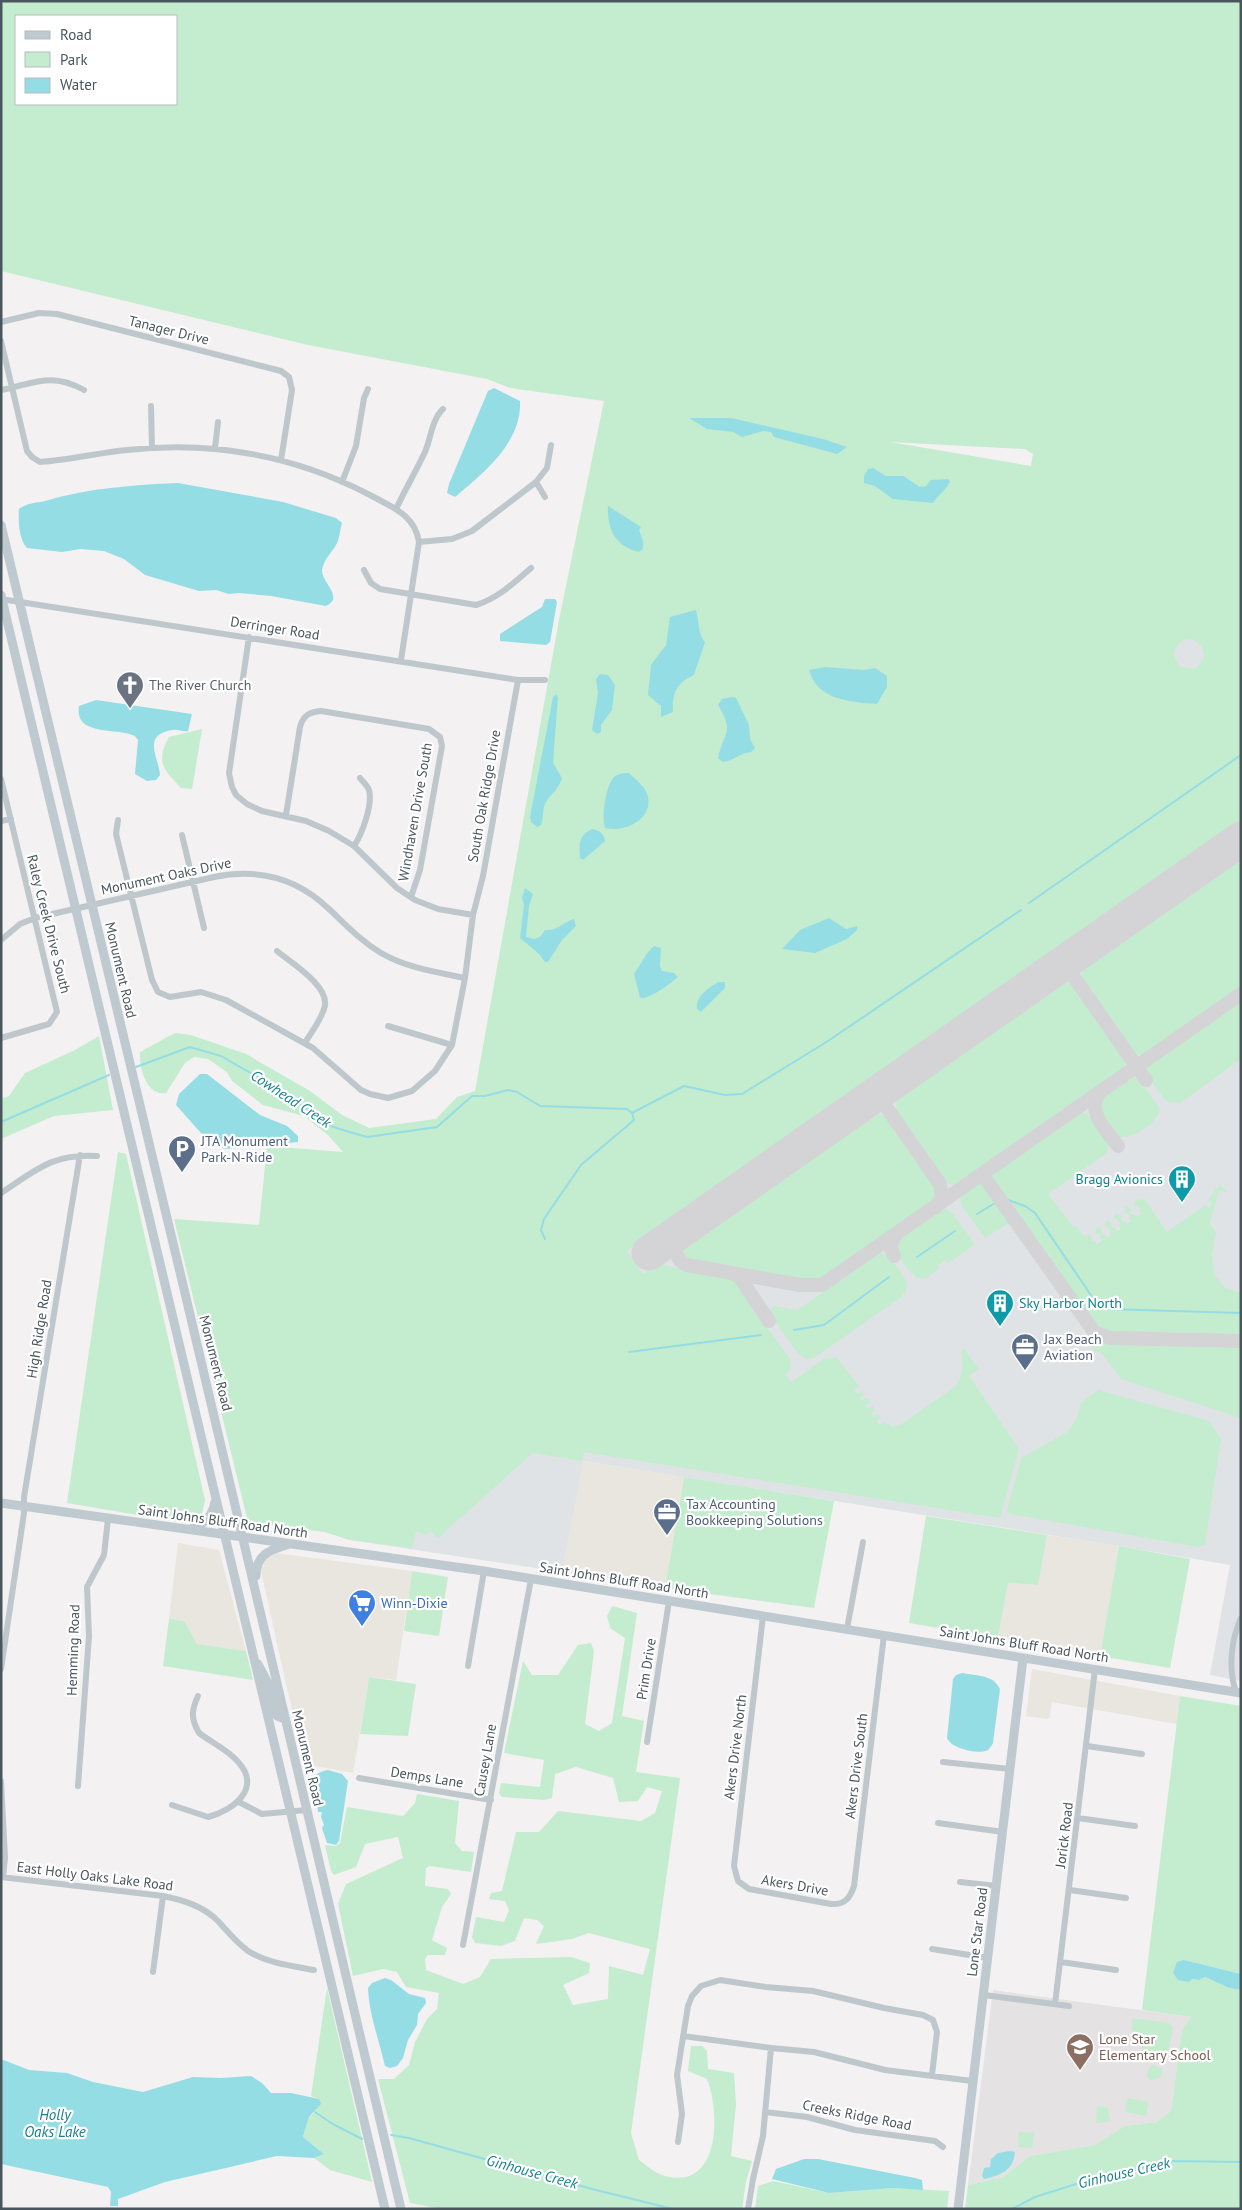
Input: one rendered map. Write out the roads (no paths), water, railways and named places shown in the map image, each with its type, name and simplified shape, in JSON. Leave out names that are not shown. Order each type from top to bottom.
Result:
[{"type":"main road","name":"Monument Road","points":[[1,525],[255,1586],[401,2209]]},
{"type":"main road","name":"Monument Road","points":[[2,598],[385,2209]]},
{"type":"main road","points":[[151,1225],[167,1222]]},
{"type":"main road","points":[[188,1530],[200,1525],[209,1518],[213,1512],[215,1499]]},
{"type":"main road","name":"Saint Johns Bluff Road North","points":[[1,1503],[243,1536],[531,1579],[1023,1658],[1239,1689]]},
{"type":"main road","points":[[255,1586],[256,1569],[261,1556],[272,1549],[291,1543]]},
{"type":"main road","points":[[253,1658],[268,1683],[277,1716],[285,1718],[278,1728],[276,1751]]},
{"type":"main road","name":"Lone Star Road","points":[[958,2209],[1023,1658]]},
{"type":"street","name":"Tanager Drive","points":[[1,322],[39,313],[57,314],[281,371],[289,377],[292,385],[281,460]]},
{"type":"street","points":[[1,341],[27,451],[32,458],[40,462],[152,448],[215,448],[281,460],[315,470],[404,514],[415,525],[419,542],[401,660]]},
{"type":"street","points":[[1,390],[54,379],[70,382],[84,390]]},
{"type":"street","points":[[342,482],[356,446],[364,398],[368,389]]},
{"type":"street","points":[[151,406],[152,448]]},
{"type":"street","points":[[396,509],[424,454],[437,414],[442,409]]},
{"type":"street","points":[[215,448],[218,422]]},
{"type":"street","points":[[419,542],[452,539],[466,534],[536,482],[547,468],[551,445]]},
{"type":"street","points":[[536,482],[545,497]]},
{"type":"street","points":[[364,570],[366,576],[375,587],[476,605],[487,602],[531,568]]},
{"type":"street","name":"Derringer Road","points":[[2,598],[518,680],[545,680]]},
{"type":"street","points":[[249,637],[229,773],[233,790],[242,800],[255,808],[306,820],[329,831],[354,846],[397,888],[427,906],[473,915]]},
{"type":"street","name":"South Oak Ridge Drive","points":[[452,1044],[465,978],[473,915],[483,876],[518,680]]},
{"type":"street","name":"Windhaven Drive South","points":[[286,816],[300,727],[302,720],[307,714],[321,711],[425,728],[435,732],[442,742],[442,746],[420,870],[411,897]]},
{"type":"street","points":[[354,846],[363,832],[370,795],[366,784],[360,778]]},
{"type":"street","name":"Raley Creek Drive South","points":[[1,779],[56,1005],[56,1016],[49,1024],[42,1028],[1,1038]]},
{"type":"street","points":[[1,821],[11,819]]},
{"type":"street","points":[[118,820],[116,834],[153,985],[162,995],[170,997],[201,992],[216,996],[305,1043],[320,1053],[361,1090],[388,1098],[412,1091],[422,1083],[441,1063],[452,1044],[388,1026]]},
{"type":"street","points":[[182,835],[204,928]]},
{"type":"street","name":"Monument Oaks Drive","points":[[1,940],[20,924],[35,918],[193,881],[237,873],[262,874],[291,882],[317,898],[362,940],[383,954],[419,968],[465,978]]},
{"type":"street","points":[[277,951],[318,985],[324,997],[323,1010],[305,1043]]},
{"type":"street","name":"High Ridge Road","points":[[1,1669],[3,1640],[25,1506],[24,1497],[80,1155]]},
{"type":"street","points":[[1,1193],[44,1165],[69,1156],[97,1156]]},
{"type":"street","name":"Hemming Road","points":[[78,1786],[89,1636],[87,1587],[104,1555],[108,1519]]},
{"type":"street","points":[[847,1629],[863,1542]]},
{"type":"street","points":[[468,1666],[484,1572]]},
{"type":"street","name":"Causey Lane","points":[[463,1945],[531,1579]]},
{"type":"street","name":"Prim Drive","points":[[647,1742],[669,1600]]},
{"type":"street","name":"Akers Drive North","points":[[738,1881],[734,1866],[764,1616]]},
{"type":"street","points":[[1239,1689],[1231,1678],[1233,1638],[1241,1618]]},
{"type":"street","name":"Akers Drive South","points":[[849,1898],[854,1886],[884,1635]]},
{"type":"street","name":"Jorick Road","points":[[1055,2004],[1095,1669]]},
{"type":"street","points":[[172,1805],[208,1817],[239,1802],[246,1783],[243,1768],[238,1761],[199,1733],[192,1717],[192,1709],[198,1696]]},
{"type":"street","points":[[1087,1746],[1142,1754]]},
{"type":"street","points":[[943,1762],[1010,1769]]},
{"type":"street","name":"Demps Lane","points":[[359,1778],[491,1800]]},
{"type":"street","points":[[1,1781],[5,1858],[2,1877]]},
{"type":"street","points":[[239,1802],[262,1814],[307,1810]]},
{"type":"street","points":[[1078,1818],[1135,1826]]},
{"type":"street","points":[[938,1823],[1003,1832]]},
{"type":"street","name":"East Holly Oaks Lake Road","points":[[2,1877],[163,1896],[180,1900],[205,1911],[250,1952],[277,1962],[314,1970]]},
{"type":"street","name":"Akers Drive","points":[[738,1881],[749,1889],[831,1904],[840,1904],[849,1898]]},
{"type":"street","points":[[960,1882],[997,1886]]},
{"type":"street","points":[[1070,1890],[1126,1898]]},
{"type":"street","points":[[153,1972],[163,1896]]},
{"type":"street","points":[[932,1949],[988,1958]]},
{"type":"street","points":[[1061,1962],[1116,1970]]},
{"type":"street","points":[[678,2142],[682,2114],[677,2075],[688,2006],[692,1996],[701,1986],[720,1980],[766,1987],[814,1991],[876,2006],[924,2014],[932,2020],[936,2032],[932,2075]]},
{"type":"street","points":[[984,1995],[1069,2006]]},
{"type":"street","points":[[684,2036],[814,2052],[885,2070],[972,2081]]},
{"type":"street","points":[[748,2209],[752,2179],[763,2136],[771,2048]]},
{"type":"street","name":"Creeks Ridge Road","points":[[765,2112],[807,2117],[855,2130],[935,2142],[942,2147]]},
{"type":"water","points":[[494,388],[520,401],[519,416],[515,430],[499,456],[455,497],[447,493],[449,484],[488,391]]},
{"type":"water","points":[[689,418],[731,418],[823,439],[847,447],[837,454],[774,437],[771,432],[763,431],[742,437],[733,432],[707,429]]},
{"type":"water","points":[[873,468],[886,476],[903,476],[920,487],[926,486],[931,480],[948,479],[950,482],[933,503],[893,499],[875,486],[864,483],[864,476],[868,469]]},
{"type":"water","points":[[178,483],[283,502],[336,518],[342,523],[339,538],[322,570],[333,594],[331,602],[326,606],[271,596],[229,594],[216,590],[199,591],[145,575],[124,559],[104,551],[80,549],[62,552],[27,548],[22,540],[19,509],[25,505],[94,490]]},
{"type":"water","points":[[608,506],[641,527],[639,530],[643,541],[643,549],[639,552],[624,546],[618,541],[609,522]]},
{"type":"water","points":[[545,599],[555,599],[557,602],[550,642],[546,645],[500,641],[500,634],[542,607]]},
{"type":"water","points":[[696,610],[700,631],[705,642],[694,675],[683,681],[677,689],[673,699],[673,712],[661,717],[661,706],[648,695],[651,665],[666,645],[670,617]]},
{"type":"water","points":[[825,667],[864,670],[875,668],[887,676],[887,687],[877,704],[836,698],[819,688],[809,670]]},
{"type":"water","points":[[600,674],[608,675],[615,685],[612,710],[601,725],[601,732],[597,734],[592,730],[598,693],[596,679]]},
{"type":"water","points":[[556,694],[558,697],[553,763],[562,778],[557,789],[546,802],[541,825],[537,827],[531,822],[530,817],[553,697]]},
{"type":"water","points":[[736,698],[749,725],[750,739],[755,748],[751,752],[723,762],[718,758],[727,727],[718,705],[722,699]]},
{"type":"water","points":[[96,700],[192,714],[188,731],[172,730],[157,737],[154,742],[160,775],[156,780],[147,781],[135,774],[138,740],[135,736],[90,727],[83,722],[79,716],[79,706]]},
{"type":"water","points":[[629,773],[647,793],[648,805],[646,812],[635,823],[628,826],[612,829],[605,828],[604,809],[611,781],[618,775]]},
{"type":"water","points":[[592,829],[601,832],[605,841],[583,860],[580,858],[580,841]]},
{"type":"water","points":[[525,888],[533,894],[529,906],[526,937],[534,939],[540,937],[545,930],[556,928],[574,919],[576,926],[562,940],[548,962],[545,962],[539,954],[520,938],[524,905],[522,898]]},
{"type":"water","points":[[829,918],[846,929],[857,926],[857,930],[847,939],[815,953],[782,949],[800,930]]},
{"type":"water","points":[[654,946],[661,948],[660,966],[662,971],[674,973],[678,977],[654,994],[640,998],[634,974]]},
{"type":"water","points":[[718,982],[725,982],[725,988],[701,1012],[697,1009],[698,1000],[703,993]]},
{"type":"water","points":[[200,1074],[207,1074],[260,1115],[287,1126],[298,1136],[298,1142],[225,1149],[209,1142],[176,1105],[179,1094]]},
{"type":"water","points":[[962,1673],[989,1678],[1000,1689],[993,1743],[988,1750],[979,1752],[966,1750],[954,1745],[947,1738],[953,1679],[956,1675]]},
{"type":"water","points":[[328,1770],[342,1774],[348,1781],[339,1841],[336,1845],[327,1843],[322,1828],[324,1825],[321,1817],[322,1812],[318,1812],[316,1793],[318,1787],[314,1787],[313,1783],[316,1775]]},
{"type":"water","points":[[1184,1960],[1241,1974],[1241,1990],[1229,1988],[1205,1977],[1199,1980],[1192,1979],[1189,1982],[1178,1980],[1173,1973],[1177,1962]]},
{"type":"water","points":[[385,1978],[391,1980],[409,1994],[425,1998],[426,2003],[418,2014],[417,2025],[408,2040],[403,2058],[397,2066],[390,2068],[385,2066],[372,2017],[368,1988],[372,1983]]},
{"type":"water","name":"Holly Oaks Lake","points":[[1,2059],[29,2070],[67,2073],[93,2082],[143,2092],[193,2077],[251,2076],[262,2083],[271,2093],[291,2093],[319,2099],[321,2104],[309,2117],[303,2137],[324,2154],[314,2158],[277,2156],[165,2182],[118,2199],[118,2206],[110,2206],[111,2192],[108,2187],[1,2164]]},
{"type":"water","points":[[1015,2152],[1009,2168],[1001,2174],[984,2179],[982,2176],[984,2168],[990,2167],[991,2159],[998,2153]]},
{"type":"water","points":[[804,2159],[818,2159],[915,2178],[922,2180],[923,2190],[893,2188],[829,2193],[772,2179],[776,2169]]},
{"type":"waterway","points":[[1029,903],[1241,755]]},
{"type":"waterway","points":[[632,1113],[684,1086],[725,1095],[742,1094],[828,1041],[1021,910]]},
{"type":"waterway","name":"Cowhead Creek","points":[[136,1067],[190,1047],[221,1056],[275,1087],[333,1127],[367,1137],[437,1127],[472,1096],[485,1096],[508,1090],[517,1092],[540,1106],[627,1109],[632,1113],[634,1120],[581,1165],[544,1219],[541,1230],[545,1239]]},
{"type":"waterway","name":"Cowhead Creek","points":[[1,1122],[109,1075]]},
{"type":"waterway","points":[[1008,1200],[1025,1206],[1035,1213],[1099,1307],[1107,1309],[1241,1313]]},
{"type":"waterway","points":[[977,1214],[995,1203]]},
{"type":"waterway","points":[[917,1257],[955,1231]]},
{"type":"waterway","points":[[794,1330],[824,1325],[889,1277]]},
{"type":"waterway","points":[[629,1352],[761,1335]]},
{"type":"waterway","name":"Ginhouse Creek","points":[[315,2112],[331,2123],[362,2139]]},
{"type":"waterway","name":"Ginhouse Creek","points":[[391,2135],[409,2138],[592,2189],[673,2209]]},
{"type":"waterway","name":"Ginhouse Creek","points":[[1012,2209],[1035,2197],[1092,2179],[1169,2161],[1241,2162]]},
{"type":"place","name":"The River Church","points":[[130,709]]},
{"type":"place","name":"JTA Monument Park-N-Ride","points":[[182,1173]]},
{"type":"place","name":"Bragg Avionics","points":[[1182,1203]]},
{"type":"place","name":"Sky Harbor North","points":[[1000,1327]]},
{"type":"place","name":"Jax Beach Aviation","points":[[1025,1371]]},
{"type":"place","name":"Tax Accounting Bookkeeping Solutions","points":[[667,1536]]},
{"type":"place","name":"Winn-Dixie","points":[[362,1627]]},
{"type":"place","name":"Lone Star Elementary School","points":[[1080,2071]]}]
